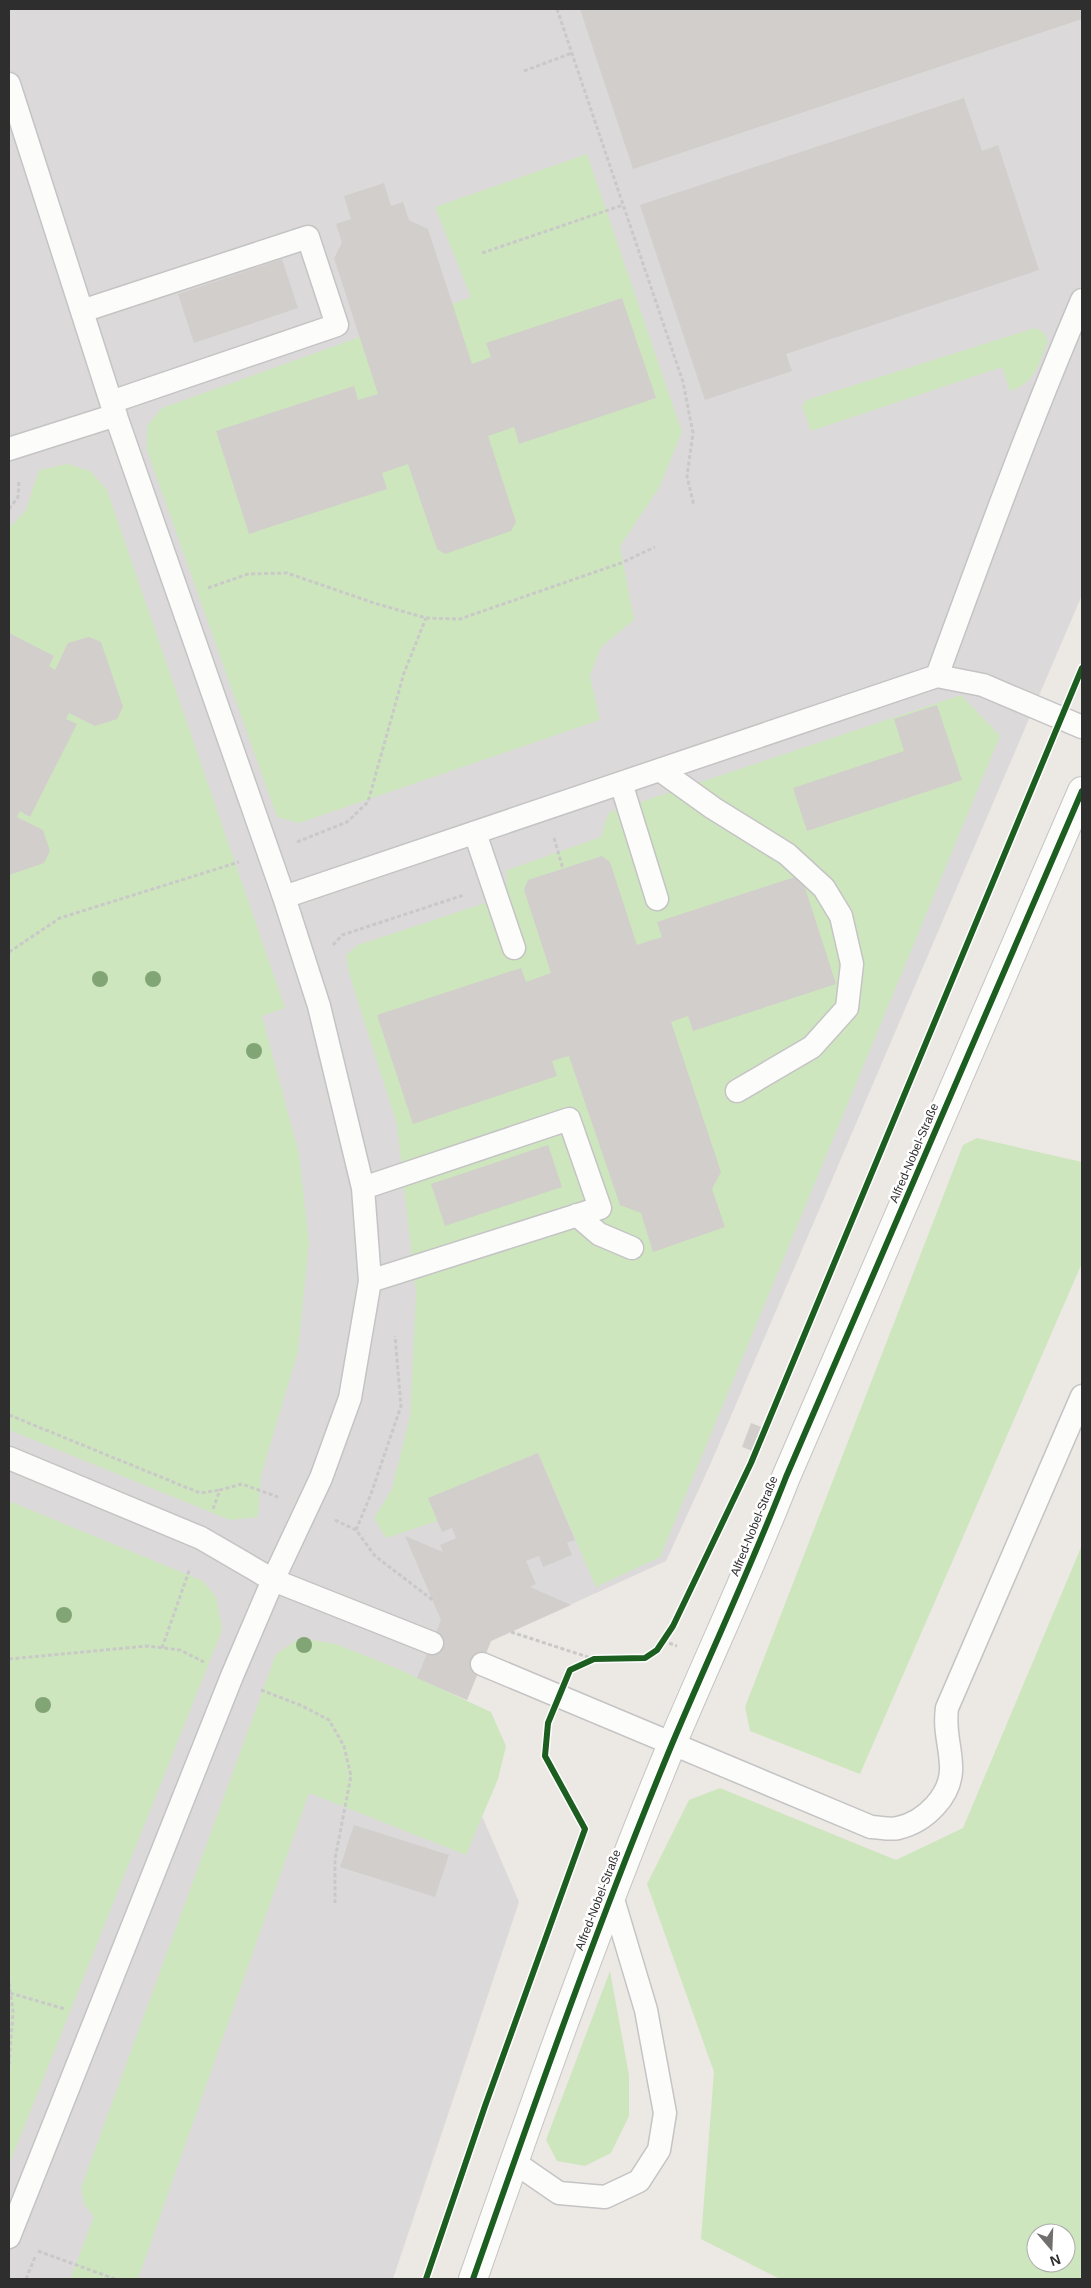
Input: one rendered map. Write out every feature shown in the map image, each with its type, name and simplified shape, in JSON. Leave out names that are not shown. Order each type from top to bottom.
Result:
[{"type":"street","name":"Alfred-Nobel-Straße","points":[[474,2279],[566,2014],[673,1743],[750,1568],[786,1477],[1082,791]]},
{"type":"lane","points":[[9,84],[113,408],[269,852],[319,1006],[363,1188],[370,1281],[350,1398],[321,1478],[232,1676],[9,2237]]},
{"type":"lane","points":[[9,449],[113,408],[337,325],[308,237],[82,311]]},
{"type":"lane","points":[[937,676],[1039,401],[1082,300]]},
{"type":"lane","points":[[284,897],[937,676],[983,685],[1082,727]]},
{"type":"lane","points":[[660,770],[713,808],[788,854],[824,888],[841,916],[852,964],[847,1008],[812,1047],[736,1091]]},
{"type":"lane","points":[[621,783],[658,899]]},
{"type":"lane","points":[[475,833],[514,948]]},
{"type":"lane","points":[[363,1188],[570,1120],[600,1208],[370,1281]]},
{"type":"lane","points":[[578,1215],[599,1234],[632,1248]]},
{"type":"lane","points":[[482,1664],[871,1827],[896,1829],[919,1821],[936,1806],[947,1784],[952,1767],[945,1726],[947,1708],[1082,1396]]},
{"type":"lane","points":[[9,1458],[201,1538],[274,1580],[432,1643]]},
{"type":"lane","points":[[514,2162],[559,2193],[605,2197],[639,2181],[660,2150],[665,2113],[646,2010],[612,1896]]},
{"type":"path","points":[[557,9],[683,382],[693,433],[687,476],[694,506]]},
{"type":"path","points":[[524,70],[572,52]]},
{"type":"path","points":[[482,253],[623,205]]},
{"type":"path","points":[[180,597],[248,574],[288,572],[374,603],[426,618],[460,619],[621,563],[655,548]]},
{"type":"path","points":[[9,952],[60,918],[269,852],[347,822],[368,802],[404,673],[426,618]]},
{"type":"path","points":[[9,1415],[200,1493],[220,1490]]},
{"type":"path","points":[[511,1632],[594,1659],[602,1659]]},
{"type":"path","points":[[658,1650],[668,1634]]},
{"type":"path","points":[[559,1696],[570,1670],[594,1659]]},
{"type":"path","points":[[261,1690],[300,1705],[329,1720],[344,1746],[351,1776],[335,1859],[335,1903]]},
{"type":"path","points":[[9,1983],[13,2012],[9,2065]]},
{"type":"path","points":[[10,1993],[96,2018]]},
{"type":"path","points":[[31,2248],[115,2279]]},
{"type":"shaded area","points":[[9,9],[1082,9],[1082,595],[710,1465],[666,1561],[491,1641],[467,1700],[441,1689],[435,1707],[519,1902],[393,2279],[9,2279]]},
{"type":"green space","points":[[587,154],[682,432],[659,488],[620,546],[634,620],[601,647],[590,676],[600,720],[299,823],[277,817],[147,450],[147,426],[162,408],[471,297],[435,207]]},
{"type":"green space","points":[[1035,328],[1043,332],[1048,341],[1039,365],[1026,383],[1019,387],[1010,391],[1002,367],[811,431],[802,406],[807,400]]},
{"type":"green space","points":[[68,464],[90,471],[107,490],[285,1008],[262,1016],[299,1154],[309,1243],[298,1351],[261,1476],[258,1517],[230,1520],[9,1430],[9,528],[26,510],[39,470]]},
{"type":"green space","points":[[961,695],[1000,736],[660,1557],[596,1587],[538,1453],[429,1498],[437,1521],[386,1538],[374,1518],[392,1489],[410,1416],[416,1293],[397,1125],[349,973],[346,955],[358,945],[506,896],[507,870],[601,837],[608,813]]},
{"type":"green space","points":[[977,1138],[1082,1162],[1082,1263],[860,1774],[750,1731],[745,1707],[963,1145]]},
{"type":"green space","points":[[9,1501],[203,1581],[216,1597],[222,1630],[9,2165]]},
{"type":"green space","points":[[1082,1545],[1082,2279],[780,2279],[701,2239],[714,2072],[647,1884],[689,1800],[720,1788],[896,1860],[963,1828]]},
{"type":"green space","points":[[300,1638],[336,1644],[396,1668],[491,1712],[506,1746],[498,1779],[466,1855],[309,1793],[138,2279],[70,2279],[94,2217],[84,2204],[81,2188],[276,1654]]},
{"type":"green space","points":[[610,1971],[629,2075],[629,2116],[611,2153],[585,2166],[557,2161],[546,2140]]},
{"type":"building","points":[[580,9],[1082,9],[1082,19],[633,169]]},
{"type":"building","points":[[964,98],[982,151],[998,145],[1039,270],[786,354],[792,371],[705,400],[640,205]]},
{"type":"building","points":[[384,183],[391,206],[403,202],[409,220],[428,229],[472,364],[491,357],[486,343],[622,298],[656,398],[519,444],[514,427],[488,436],[516,522],[511,531],[445,554],[437,549],[408,464],[382,473],[387,489],[249,534],[216,431],[354,386],[358,400],[378,394],[334,258],[342,243],[336,224],[351,219],[344,196]]},
{"type":"building","points":[[282,259],[298,308],[194,343],[178,294]]},
{"type":"building","points":[[9,633],[54,656],[49,666],[55,670],[68,643],[89,637],[101,642],[123,707],[117,719],[95,726],[69,713],[66,719],[77,724],[30,817],[20,811],[17,817],[43,830],[50,851],[44,863],[9,875]]},
{"type":"building","points":[[937,705],[962,780],[807,831],[793,788],[904,751],[894,719]]},
{"type":"building","points":[[602,856],[610,862],[637,945],[662,937],[657,922],[801,875],[836,984],[693,1031],[688,1016],[671,1022],[721,1172],[712,1189],[725,1227],[653,1252],[641,1213],[620,1205],[569,1056],[552,1061],[557,1076],[413,1124],[377,1015],[521,968],[526,982],[551,973],[524,890],[528,880]]},
{"type":"building","points":[[548,1145],[562,1187],[445,1226],[431,1184]]},
{"type":"building","points":[[751,1423],[764,1428],[755,1452],[742,1447]]},
{"type":"building","points":[[538,1453],[575,1540],[567,1543],[572,1555],[543,1567],[539,1556],[526,1561],[536,1584],[530,1587],[571,1605],[491,1641],[467,1700],[417,1678],[441,1620],[405,1536],[443,1552],[440,1545],[456,1538],[452,1528],[442,1532],[428,1498]]},
{"type":"building","points":[[354,1825],[449,1855],[435,1897],[340,1867]]},
{"type":"cycle path","points":[[426,2279],[485,2106],[585,1829],[545,1756],[548,1723],[570,1670],[594,1659],[645,1658],[657,1650],[673,1626],[751,1463],[1082,668]]},
{"type":"cycle path","points":[[473,2279],[544,2077],[645,1810],[672,1744],[1082,791]]}]
